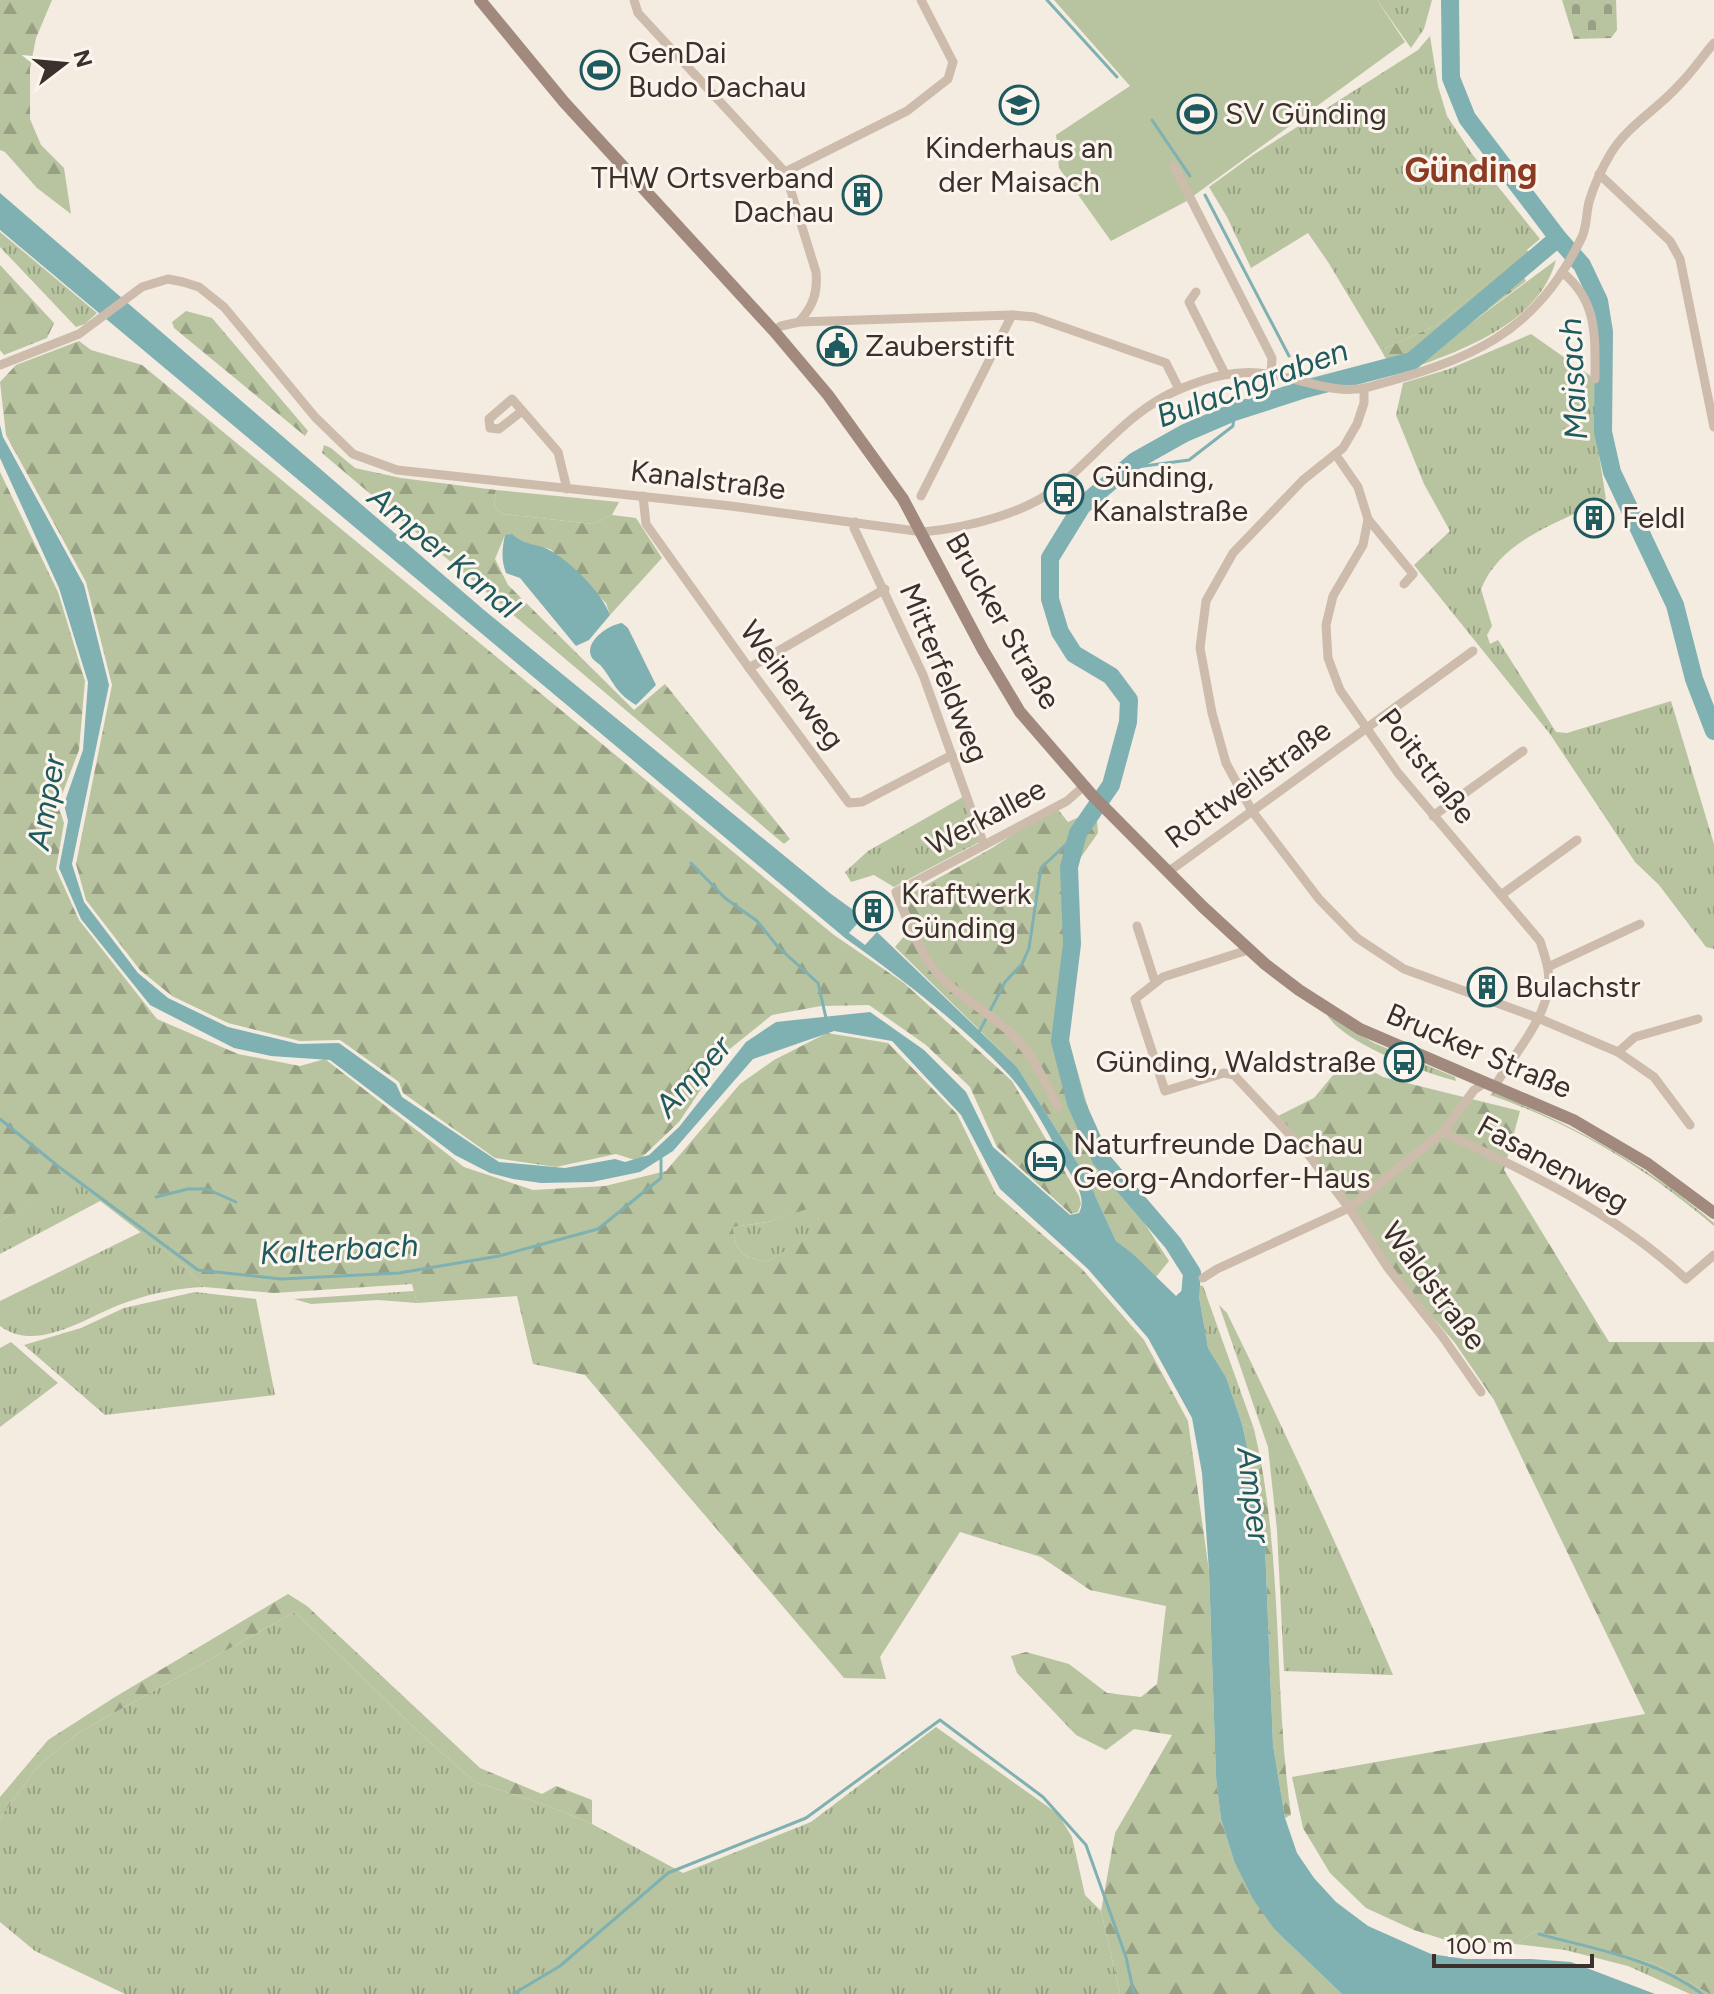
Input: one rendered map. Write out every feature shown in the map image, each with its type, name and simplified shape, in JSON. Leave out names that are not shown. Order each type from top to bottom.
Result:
[{"type":"main road","name":"Brucker Straße","points":[[480,0],[564,102],[774,331],[837,407],[881,466],[923,532],[1001,682],[1045,744],[1168,872],[1248,950],[1299,990],[1360,1029],[1573,1120],[1671,1179],[1714,1213]]},
{"type":"street","points":[[634,0],[638,13],[785,172],[816,272],[817,285],[812,307],[799,322]]},
{"type":"street","points":[[785,172],[907,111],[948,79],[953,62],[921,0]]},
{"type":"street","name":"Kanalstraße","points":[[0,365],[79,334],[142,287],[168,279],[199,287],[224,307],[315,417],[353,454],[397,470],[643,496],[923,532],[975,523],[1029,505],[1060,486],[1147,406],[1179,389],[1225,374],[1271,374],[1327,388],[1364,388],[1431,369],[1485,346],[1525,318],[1553,288],[1585,230],[1588,205],[1599,174],[1613,149],[1679,85],[1714,43]]},
{"type":"street","points":[[1174,166],[1272,358],[1271,374]]},
{"type":"street","points":[[1599,174],[1670,241],[1680,259],[1714,427]]},
{"type":"street","points":[[1564,269],[1589,305],[1595,334],[1595,379]]},
{"type":"street","points":[[1196,292],[1189,302],[1225,374]]},
{"type":"street","points":[[774,331],[799,322],[1012,315],[1034,317],[1166,363],[1179,389]]},
{"type":"street","points":[[921,496],[1012,315]]},
{"type":"street","points":[[1364,388],[1364,403],[1357,424],[1343,448],[1303,480],[1233,553],[1205,607],[1200,648],[1212,713],[1226,763],[1252,811],[1319,899],[1357,938],[1404,969],[1538,1018],[1618,1052],[1654,1077],[1690,1125]]},
{"type":"street","points":[[522,411],[558,452],[567,489]]},
{"type":"street","points":[[1336,455],[1358,487],[1368,519],[1413,574],[1404,584]]},
{"type":"street","name":"Weiherweg","points":[[643,496],[646,524],[849,803],[862,802],[952,755]]},
{"type":"street","name":"Poitstraße","points":[[1368,519],[1363,545],[1333,596],[1326,625],[1328,658],[1340,690],[1365,728],[1433,816],[1540,941],[1548,967]]},
{"type":"street","name":"Mitterfeldweg","points":[[855,522],[854,528],[923,675],[984,845]]},
{"type":"street","points":[[749,668],[885,589]]},
{"type":"street","name":"Rottweilstraße","points":[[1168,872],[1473,651]]},
{"type":"street","points":[[1433,816],[1523,751]]},
{"type":"street","name":"Werkallee","points":[[1058,1107],[1034,1062],[1013,1034],[932,967],[910,929],[896,892],[1088,791]]},
{"type":"street","points":[[1501,895],[1577,840]]},
{"type":"street","points":[[1489,1085],[1538,1018],[1549,988],[1548,967],[1640,924]]},
{"type":"street","points":[[1137,926],[1155,982],[1248,950]]},
{"type":"street","name":"Waldstraße","points":[[1155,982],[1135,999],[1165,1091],[1224,1073],[1234,1075],[1308,1154],[1481,1392]]},
{"type":"street","points":[[1618,1052],[1635,1037],[1698,1019]]},
{"type":"street","name":"Waldstraße","points":[[1203,1278],[1349,1208],[1443,1132],[1474,1090],[1489,1085]]},
{"type":"street","name":"Fasanenweg","points":[[1443,1132],[1588,1205],[1662,1256],[1686,1279],[1714,1255]]},
{"type":"green space","points":[[0,0],[52,0],[36,38],[30,68],[30,119],[41,145],[64,168],[71,214],[37,188],[0,150]]},
{"type":"green space","name":"SV Günding","points":[[1054,0],[1377,0],[1405,42],[1185,202],[1111,241],[1059,168],[1056,135],[1130,86]]},
{"type":"green space","points":[[1377,0],[1432,0],[1424,29],[1411,48]]},
{"type":"green space","points":[[1562,0],[1616,0],[1617,30],[1611,38],[1574,39]]},
{"type":"green space","points":[[1430,36],[1438,86],[1447,116],[1472,154],[1540,239],[1437,325],[1381,350],[1308,233],[1251,268],[1209,187],[1253,155],[1418,50]]},
{"type":"green space","points":[[0,232],[97,313],[85,324],[76,327],[0,247]]},
{"type":"green space","points":[[1526,250],[1534,253],[1523,275],[1526,281],[1421,360],[1392,370],[1381,350],[1437,325]]},
{"type":"green space","points":[[1556,260],[1546,283],[1532,303],[1513,320],[1443,357],[1396,374],[1392,370],[1421,360]]},
{"type":"green space","points":[[0,265],[54,323],[47,338],[4,355],[0,350]]},
{"type":"green space","points":[[186,311],[212,318],[308,431],[305,436],[174,328],[172,322]]},
{"type":"green space","points":[[1531,334],[1595,379],[1595,430],[1606,499],[1535,533],[1498,562],[1481,589],[1492,626],[1487,635],[1490,644],[1498,640],[1556,732],[1567,733],[1671,701],[1714,844],[1714,949],[1706,947],[1659,885],[1635,862],[1550,734],[1414,565],[1450,531],[1424,484],[1396,415],[1403,383],[1449,369]]},
{"type":"green space","points":[[79,341],[91,350],[142,365],[834,935],[904,983],[1012,1081],[1079,1196],[1081,1204],[1078,1212],[1071,1214],[997,1147],[970,1087],[926,1045],[869,1005],[821,1006],[772,1015],[726,1052],[679,1122],[638,1161],[616,1154],[556,1167],[495,1158],[403,1093],[399,1082],[340,1040],[300,1041],[228,1023],[172,996],[140,970],[86,900],[76,864],[112,685],[86,582],[6,435],[0,382],[16,365]]},
{"type":"green space","points":[[324,445],[355,468],[401,478],[496,490],[494,507],[503,514],[593,524],[612,515],[636,518],[662,558],[610,615],[606,603],[550,549],[531,546],[505,535],[495,559],[508,585],[634,710],[665,684],[790,839],[784,844],[322,453]]},
{"type":"green space","points":[[0,472],[58,592],[85,681],[79,750],[58,805],[64,823],[56,869],[79,920],[157,1019],[238,1054],[300,1066],[325,1059],[464,1167],[533,1190],[605,1186],[666,1171],[740,1084],[774,1060],[827,1033],[888,1043],[957,1114],[996,1194],[1082,1269],[1144,1340],[1188,1421],[1209,1571],[1216,1776],[1221,1819],[1234,1861],[1275,1930],[1342,1994],[1120,1994],[1101,1911],[1115,1833],[1172,1735],[1134,1729],[1106,1750],[1076,1735],[1017,1673],[1011,1656],[1026,1652],[1069,1664],[1107,1693],[1141,1697],[1157,1684],[1166,1606],[1090,1590],[1041,1557],[960,1532],[880,1657],[886,1679],[844,1678],[585,1375],[533,1364],[517,1296],[417,1303],[412,1284],[274,1293],[204,1287],[184,1266],[72,1179],[0,1221]],"holes":[[[807,1209],[819,1218],[815,1233],[767,1262],[746,1256],[736,1243],[733,1227],[768,1222]]]},
{"type":"green space","points":[[496,490],[619,502],[612,515],[593,524],[503,514],[494,507]]},
{"type":"green space","points":[[963,797],[979,842],[894,887],[874,875],[851,882],[845,872],[868,851]]},
{"type":"green space","points":[[1056,807],[1068,822],[1088,813],[1097,820],[1098,833],[1074,867],[1080,941],[1067,1035],[1097,1139],[1123,1190],[1169,1261],[1156,1277],[1116,1241],[1087,1178],[1017,1067],[895,947],[914,924],[903,898],[992,848]]},
{"type":"green space","points":[[1327,1015],[1374,1043],[1455,1077],[1456,1081],[1405,1064],[1367,1046],[1336,1026]]},
{"type":"green space","points":[[1348,1057],[1383,1077],[1520,1111],[1504,1170],[1609,1342],[1714,1342],[1714,1994],[1655,1964],[1535,1931],[1515,1944],[1449,1941],[1414,1930],[1366,1908],[1330,1873],[1303,1828],[1292,1777],[1645,1714],[1494,1400],[1455,1343],[1396,1275],[1278,1116],[1314,1098]]},
{"type":"green space","points":[[1493,1092],[1553,1119],[1609,1148],[1688,1202],[1714,1226],[1662,1185],[1608,1150],[1551,1120],[1490,1095]]},
{"type":"green space","points":[[72,1178],[102,1200],[0,1254],[0,1221]]},
{"type":"green space","points":[[808,1208],[819,1218],[816,1233],[767,1262],[746,1256],[738,1248],[733,1227],[768,1222]]},
{"type":"green space","points":[[141,1232],[184,1266],[204,1287],[139,1298],[48,1334],[15,1334],[0,1326],[0,1301]]},
{"type":"green space","points":[[1197,1285],[1203,1286],[1254,1429],[1242,1424],[1226,1377],[1208,1348]]},
{"type":"green space","points":[[414,1291],[417,1303],[378,1300],[311,1304],[294,1299]]},
{"type":"green space","points":[[195,1292],[256,1299],[275,1395],[105,1415],[24,1345],[81,1328],[124,1308]]},
{"type":"green space","points":[[1219,1305],[1227,1313],[1292,1448],[1393,1675],[1284,1671],[1277,1530],[1268,1447]]},
{"type":"green space","points":[[11,1342],[58,1383],[0,1427],[0,1348]]},
{"type":"green space","points":[[1242,1424],[1254,1429],[1270,1524],[1285,1767],[1291,1815],[1285,1818],[1273,1745],[1264,1521]]},
{"type":"green space","points":[[288,1594],[307,1606],[480,1768],[542,1794],[556,1786],[592,1800],[592,1824],[475,1782],[295,1612],[78,1733],[38,1766],[0,1818],[0,1797],[48,1740]]},
{"type":"green space","points":[[295,1612],[475,1782],[592,1824],[683,1873],[811,1822],[936,1727],[1058,1814],[1072,1837],[1085,1895],[1101,1911],[1120,1994],[125,1994],[35,1951],[0,1922],[0,1818],[38,1766],[78,1733]]},
{"type":"green space","points":[[1535,1931],[1655,1964],[1710,1994],[1690,1994],[1628,1966],[1565,1950],[1515,1944]]},
{"type":"water","name":"Amper","points":[[0,193],[484,610],[863,917],[849,933],[865,945],[877,932],[1017,1067],[1087,1178],[1116,1241],[1176,1296],[1189,1284],[1197,1285],[1208,1348],[1226,1377],[1242,1424],[1264,1521],[1273,1745],[1285,1818],[1297,1853],[1336,1902],[1368,1926],[1431,1954],[1465,1959],[1571,1962],[1655,1994],[1342,1994],[1275,1930],[1253,1899],[1234,1861],[1221,1819],[1216,1777],[1209,1571],[1202,1473],[1192,1418],[1148,1338],[1088,1269],[1000,1189],[961,1115],[892,1041],[834,1031],[753,1059],[673,1151],[640,1172],[592,1182],[541,1183],[490,1173],[455,1155],[330,1060],[271,1056],[234,1048],[150,1005],[81,919],[59,868],[68,821],[64,804],[83,750],[88,682],[59,588],[0,458],[0,425],[3,437],[84,585],[109,685],[72,864],[84,902],[138,973],[168,998],[228,1027],[299,1044],[339,1043],[396,1084],[402,1097],[499,1162],[565,1168],[615,1159],[625,1162],[649,1155],[679,1127],[746,1042],[776,1022],[870,1012],[924,1050],[966,1092],[993,1147],[1070,1215],[1079,1213],[1081,1207],[1078,1187],[1032,1106],[1017,1084],[971,1037],[845,938],[0,230]]},
{"type":"water","points":[[512,534],[521,541],[546,548],[559,556],[601,598],[610,615],[589,640],[576,646],[520,578],[506,573],[503,545],[505,535]]},
{"type":"water","points":[[622,623],[628,628],[656,685],[636,705],[620,692],[590,652],[598,635]]},
{"type":"waterway","points":[[1047,0],[1117,77]]},
{"type":"waterway","name":"Maisach","points":[[1450,0],[1451,78],[1467,118],[1582,265],[1599,301],[1604,332],[1603,432],[1612,472],[1675,605],[1694,679],[1714,731]]},
{"type":"waterway","points":[[1152,120],[1190,176]]},
{"type":"waterway","points":[[1205,195],[1289,356]]},
{"type":"waterway","name":"Bulachgraben","points":[[1189,1308],[1192,1273],[1173,1243],[1101,1159],[1076,1103],[1060,1041],[1072,944],[1069,867],[1078,833],[1111,785],[1128,722],[1129,700],[1111,676],[1074,654],[1060,632],[1050,599],[1050,558],[1082,506],[1135,461],[1185,433],[1234,412],[1305,389],[1412,361],[1558,238]]},
{"type":"waterway","points":[[1122,469],[1189,460],[1233,426],[1234,412]]},
{"type":"waterway","name":"Bulachgraben","points":[[978,1034],[1005,982],[1022,964],[1029,948],[1041,868],[1078,833]]},
{"type":"waterway","points":[[691,863],[725,898],[757,921],[778,947],[818,983],[826,1018]]},
{"type":"waterway","name":"Kalterbach","points":[[0,1119],[198,1270],[281,1279],[399,1273],[499,1256],[598,1229],[661,1178],[661,1157]]},
{"type":"waterway","points":[[156,1197],[188,1189],[207,1189],[236,1202]]},
{"type":"waterway","points":[[513,1994],[560,1966],[668,1873],[806,1818],[940,1720],[1043,1797],[1086,1845],[1126,1957],[1134,1994]]},
{"type":"waterway","points":[[1539,1934],[1645,1964],[1702,1994]]},
{"type":"place","name":"GenDai Budo Dachau","points":[[600,70]]},
{"type":"place","name":"Kinderhaus an der Maisach","points":[[1019,105]]},
{"type":"place","name":"SV Günding","points":[[1197,114]]},
{"type":"place","name":"THW Ortsverband Dachau","points":[[862,195]]},
{"type":"place","name":"Zauberstift","points":[[837,346]]},
{"type":"place","name":"Günding, Kanalstraße","points":[[1064,494]]},
{"type":"place","name":"Feldl","points":[[1594,518]]},
{"type":"place","name":"Kraftwerk Günding","points":[[873,911]]},
{"type":"place","name":"Bulachstr","points":[[1487,987]]},
{"type":"place","name":"Günding, Waldstraße","points":[[1404,1062]]},
{"type":"place","name":"Naturfreunde Dachau Georg-Andorfer-Haus","points":[[1045,1161]]},
{"type":"district","name":"Günding","points":[[1471,170]]},
{"type":"water label","name":"Amper Kanal","points":[[444,552]]}]
